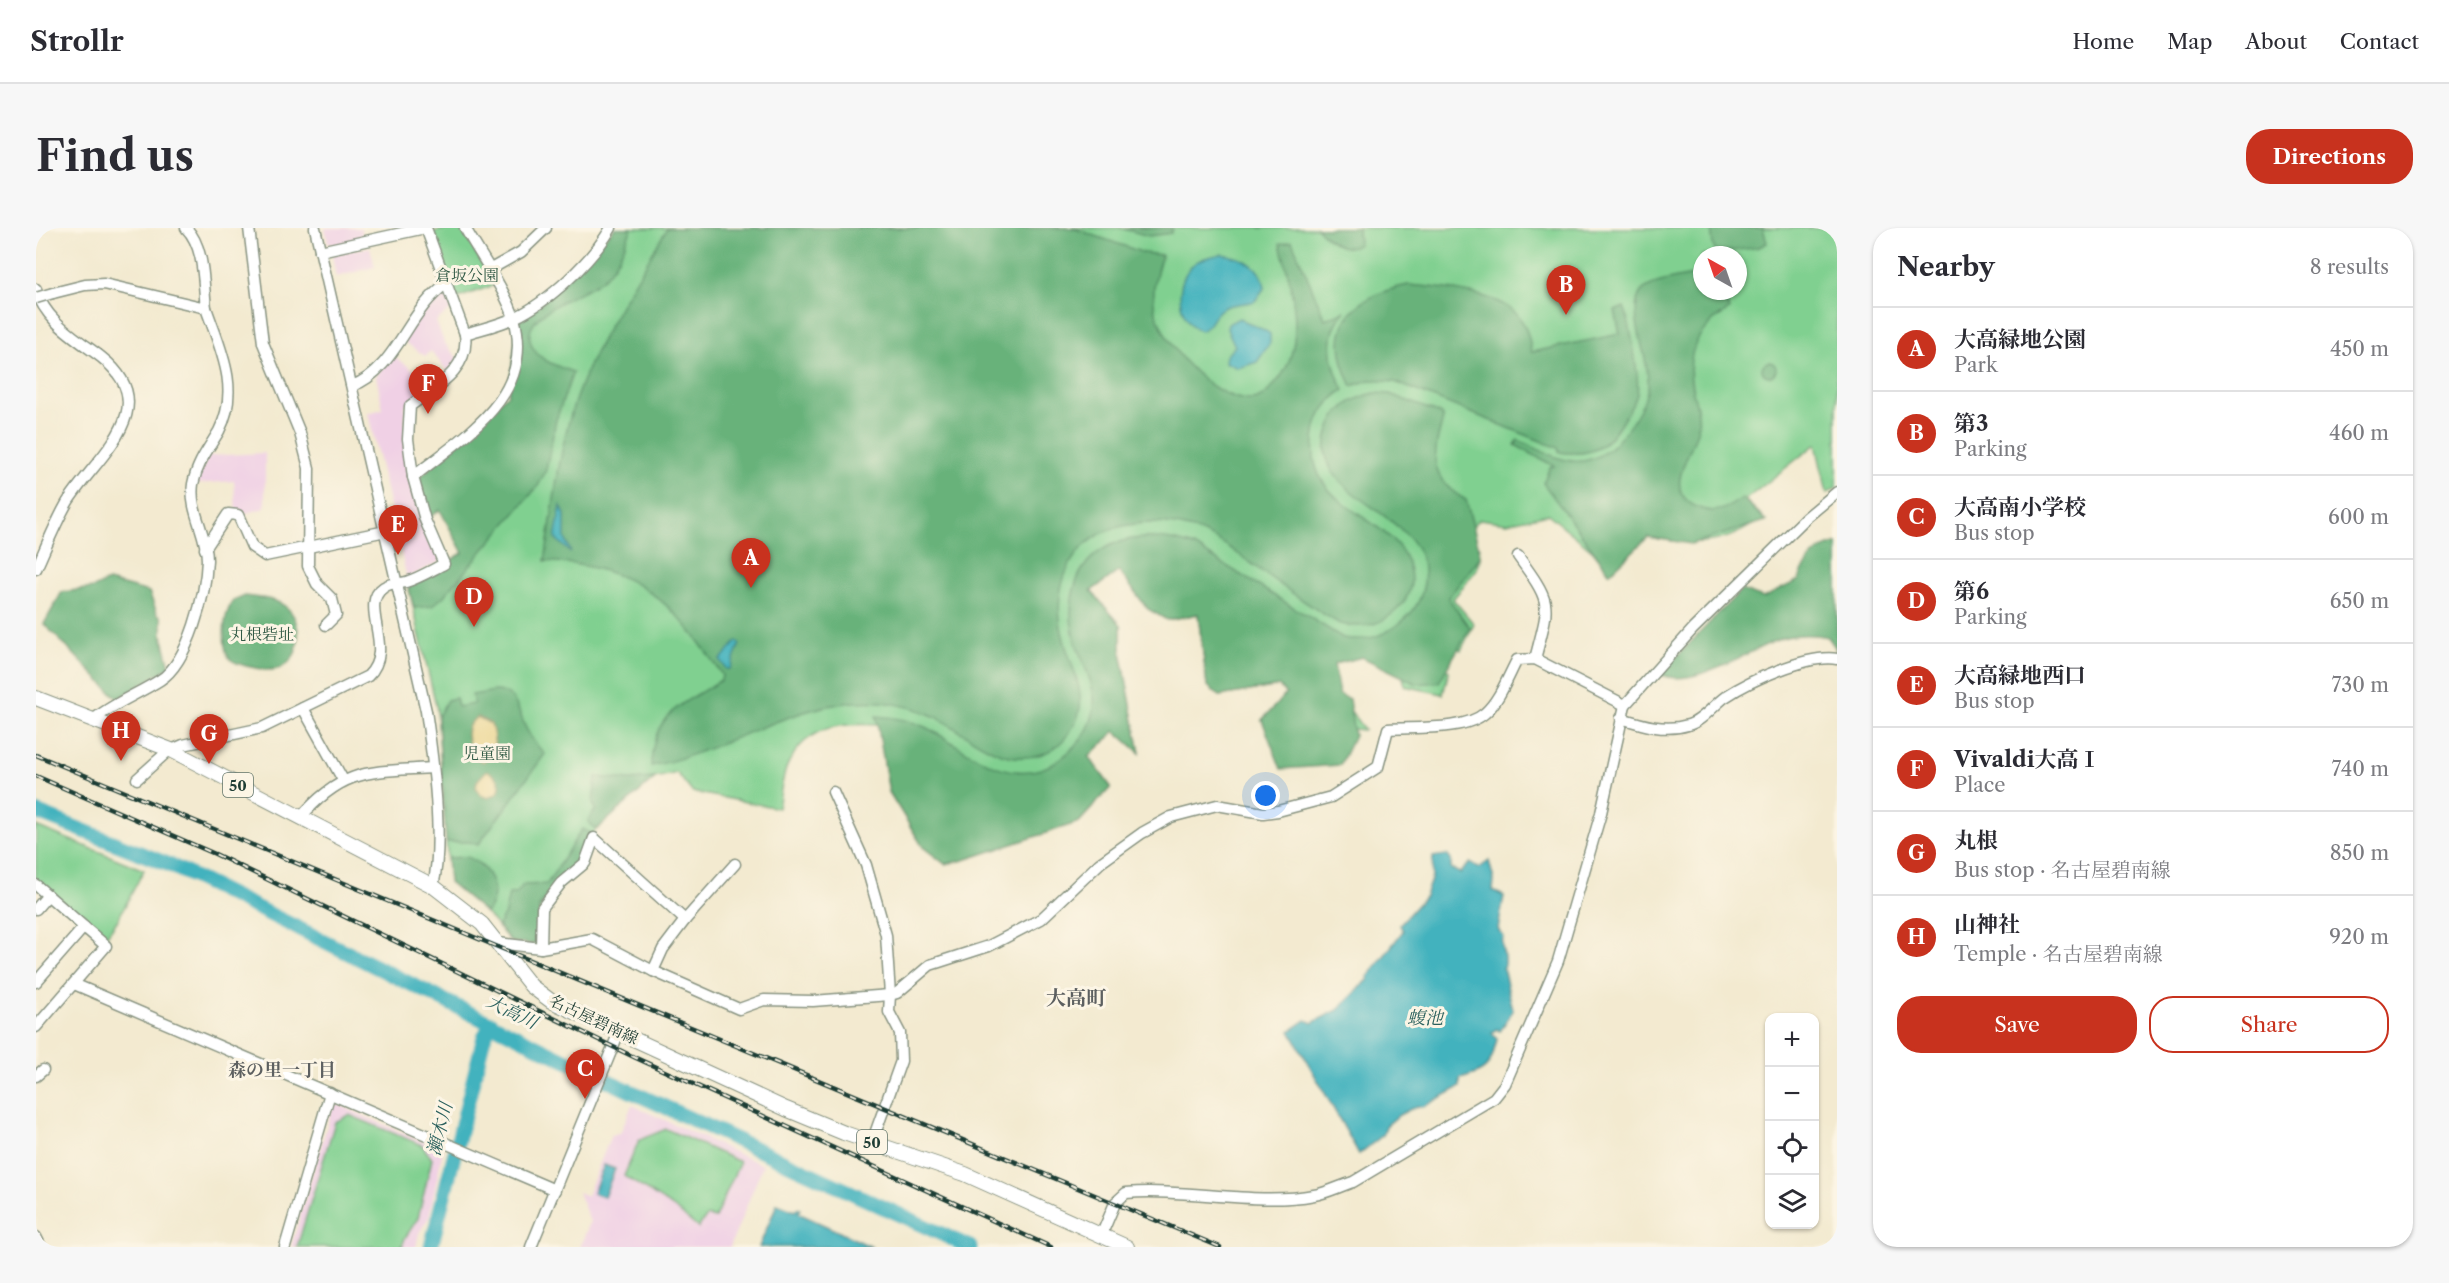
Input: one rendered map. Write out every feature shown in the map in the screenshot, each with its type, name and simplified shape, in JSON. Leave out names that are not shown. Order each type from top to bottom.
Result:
[{"type":"main road","name":"名古屋碧南線","points":[[36,698],[171,750],[433,886],[469,913],[498,943],[531,986],[551,1001],[786,1109],[965,1174],[1127,1247]]},
{"type":"street","points":[[93,720],[104,711],[160,680],[184,654],[201,594],[207,560],[194,510],[193,485],[199,463],[224,420],[230,396],[225,364],[206,308],[199,250],[196,240],[187,228]]},
{"type":"street","points":[[249,228],[263,343],[300,433],[309,468],[308,566],[311,574],[336,607],[336,615],[326,625]]},
{"type":"street","points":[[315,228],[399,583],[426,711],[433,768],[438,866],[433,886]]},
{"type":"street","points":[[137,779],[164,753],[183,745],[250,733],[368,676],[374,670],[381,648],[373,605],[385,586],[399,583],[444,564],[425,520],[413,477],[408,439],[410,406],[460,364],[466,350],[465,334],[426,228],[320,251]]},
{"type":"street","points":[[413,477],[488,417],[501,400],[510,381],[516,357],[514,318],[465,228]]},
{"type":"street","points":[[489,270],[521,252],[546,228]]},
{"type":"street","points":[[465,334],[514,318],[572,276],[591,259],[611,228]]},
{"type":"street","points":[[36,298],[85,285],[104,284],[206,308]]},
{"type":"street","points":[[352,386],[375,373],[424,302],[446,284]]},
{"type":"street","points":[[36,289],[44,308],[54,321],[117,371],[126,384],[129,399],[126,420],[67,503],[37,566]]},
{"type":"street","points":[[1101,1236],[1115,1203],[1126,1193],[1278,1197],[1314,1195],[1353,1182],[1494,1098],[1505,1084],[1558,961],[1601,813],[1625,705],[1693,629],[1806,517],[1837,492]]},
{"type":"street","points":[[205,549],[224,519],[233,514],[240,519],[256,553],[271,556],[386,531]]},
{"type":"street","points":[[1518,556],[1544,592],[1547,613],[1535,659]]},
{"type":"street","points":[[1621,718],[1654,728],[1691,725],[1725,697],[1746,685],[1807,662],[1821,658],[1837,659]]},
{"type":"street","points":[[498,943],[541,948],[592,939],[653,971],[740,1009],[764,1000],[813,1001],[891,995],[897,993],[930,965],[989,946],[1041,919],[1100,863],[1142,833],[1172,817],[1216,805],[1263,813],[1278,811],[1340,792],[1378,767],[1388,729],[1462,724],[1485,713],[1517,660],[1535,659],[1625,705]]},
{"type":"street","points":[[303,708],[343,780]]},
{"type":"street","points":[[300,818],[313,803],[343,780],[366,773],[433,768]]},
{"type":"street","points":[[833,792],[866,865],[886,935],[891,995],[889,1012],[900,1033],[901,1061],[872,1142]]},
{"type":"street","points":[[541,948],[543,908],[561,883],[585,863],[594,838],[685,920]]},
{"type":"street","points":[[653,971],[663,949],[685,920],[735,864]]},
{"type":"street","points":[[36,885],[106,946],[36,1027]]},
{"type":"street","points":[[36,909],[48,895]]},
{"type":"street","points":[[36,982],[84,927]]},
{"type":"street","points":[[74,984],[555,1190]]},
{"type":"street","points":[[531,1247],[619,1032]]},
{"type":"street","points":[[285,1247],[330,1093]]},
{"type":"street","points":[[36,1237],[41,1247]]},
{"type":"shaded area","points":[[325,228],[361,228],[363,239],[334,245],[328,243]]},
{"type":"shaded area","points":[[370,247],[375,267],[336,277],[332,254]]},
{"type":"shaded area","points":[[445,291],[452,309],[436,321],[444,342],[459,360],[448,372],[431,351],[425,356],[402,340],[423,309]]},
{"type":"shaded area","points":[[392,355],[411,368],[428,388],[405,406],[405,439],[441,561],[407,578],[368,413],[383,409],[376,376]]},
{"type":"shaded area","points":[[265,453],[265,508],[240,515],[236,512],[234,481],[196,484],[208,456]]},
{"type":"shaded area","points":[[337,1104],[443,1150],[429,1217],[419,1233],[416,1247],[291,1247],[333,1106]]},
{"type":"shaded area","points":[[632,1105],[763,1165],[730,1247],[580,1247],[590,1222],[578,1192],[587,1196],[611,1135],[620,1134]]},
{"type":"green space","name":"倉坂公園","points":[[462,228],[494,285],[455,299],[432,236],[434,232]]},
{"type":"green space","points":[[615,228],[1837,228],[1837,487],[1827,494],[1816,444],[1745,500],[1763,517],[1749,527],[1708,542],[1679,542],[1648,537],[1610,573],[1593,551],[1548,514],[1507,523],[1480,519],[1471,528],[1481,556],[1477,569],[1453,599],[1474,624],[1461,650],[1450,645],[1441,666],[1449,671],[1443,694],[1405,686],[1402,673],[1362,657],[1332,665],[1339,694],[1364,730],[1262,720],[1286,694],[1279,686],[1219,696],[1207,685],[1198,614],[1167,620],[1148,609],[1119,571],[1091,591],[1121,625],[1121,652],[1140,753],[1115,731],[1089,757],[1111,787],[1079,822],[964,860],[945,864],[923,847],[889,792],[878,725],[838,726],[816,734],[806,740],[797,750],[785,772],[778,808],[692,792],[677,773],[655,778],[586,839],[584,859],[511,942],[486,913],[449,882],[437,710],[408,585],[463,553],[449,522],[440,510],[508,394],[520,336],[544,301]]},
{"type":"green space","points":[[615,228],[632,228],[607,275],[593,286],[545,312],[536,320],[531,330],[532,347],[541,357],[573,372],[556,420],[546,470],[538,486],[443,597],[432,606],[414,608],[408,585],[463,553],[440,510],[428,518],[416,481],[508,394],[518,322],[544,301]]},
{"type":"green space","points":[[667,228],[1073,228],[1144,253],[1162,255],[1155,282],[1154,302],[1160,323],[1168,338],[1190,367],[1204,380],[1234,397],[1249,400],[1267,393],[1285,369],[1292,352],[1295,335],[1293,298],[1280,244],[1292,241],[1325,319],[1345,311],[1334,330],[1331,350],[1335,370],[1344,390],[1333,398],[1318,420],[1314,446],[1317,470],[1334,495],[1389,536],[1400,548],[1408,562],[1411,585],[1408,595],[1396,611],[1380,622],[1361,626],[1340,624],[1205,533],[1167,524],[1128,525],[1108,531],[1092,540],[1069,566],[1063,583],[1060,620],[1066,648],[1078,682],[1080,708],[1067,736],[1049,751],[1027,757],[1013,757],[986,748],[936,717],[916,709],[881,702],[851,702],[821,707],[764,726],[680,759],[651,766],[657,733],[663,722],[681,704],[721,680],[722,675],[687,626],[650,592],[629,580],[605,571],[545,561],[561,458],[576,398],[606,332]]},
{"type":"green space","points":[[1120,228],[1172,228],[1171,233],[1149,236]]},
{"type":"green space","points":[[1317,228],[1358,228],[1359,244],[1348,247],[1336,244]]},
{"type":"green space","points":[[1711,228],[1763,228],[1767,243],[1747,249],[1747,246],[1713,246]]},
{"type":"green space","points":[[1693,276],[1693,300],[1726,300],[1729,310],[1702,332],[1693,351],[1690,374],[1698,411],[1698,427],[1682,471],[1681,492],[1687,501],[1699,508],[1711,511],[1727,507],[1742,498],[1766,521],[1691,544],[1648,537],[1610,573],[1543,483],[1550,467],[1554,466],[1515,445],[1518,440],[1559,458],[1583,461],[1595,458],[1620,438],[1641,407],[1648,386],[1646,364],[1637,324],[1637,301],[1645,288]]},
{"type":"green space","points":[[1408,285],[1467,292],[1497,301],[1509,308],[1522,321],[1532,352],[1620,334],[1615,311],[1624,307],[1636,364],[1638,387],[1633,404],[1604,444],[1590,451],[1571,453],[1559,452],[1558,448],[1395,382],[1369,380],[1352,386],[1340,347],[1341,332],[1347,318],[1370,298],[1387,290]]},
{"type":"green space","points":[[1766,362],[1772,362],[1776,369],[1772,376],[1766,376],[1762,372],[1762,366]]},
{"type":"green space","points":[[1375,393],[1390,394],[1441,414],[1443,419],[1435,456],[1436,466],[1445,484],[1466,500],[1481,556],[1448,598],[1470,628],[1439,682],[1417,684],[1362,657],[1334,664],[1339,694],[1349,699],[1354,736],[1340,765],[1281,769],[1262,720],[1286,694],[1279,686],[1219,696],[1207,685],[1198,614],[1167,620],[1148,609],[1119,571],[1091,591],[1121,625],[1121,652],[1140,753],[1115,731],[1089,757],[1111,787],[1079,822],[964,860],[945,864],[923,847],[889,792],[876,716],[901,719],[919,725],[939,734],[980,759],[1010,770],[1025,772],[1041,769],[1061,758],[1078,743],[1089,726],[1094,710],[1090,679],[1073,631],[1071,614],[1074,589],[1083,569],[1096,554],[1112,544],[1131,539],[1152,538],[1196,547],[1343,638],[1361,639],[1377,636],[1392,629],[1410,614],[1418,602],[1424,583],[1421,558],[1408,537],[1347,488],[1332,470],[1325,449],[1332,423],[1339,412],[1355,400]]},
{"type":"green space","points":[[1837,544],[1837,656],[1835,647],[1828,637],[1796,635],[1773,642],[1723,665],[1689,677],[1673,678],[1660,674],[1741,590],[1763,598],[1799,580],[1805,566],[1813,556],[1823,548]]},
{"type":"green space","points":[[108,581],[149,592],[157,613],[162,618],[162,635],[170,667],[118,699],[44,624],[62,592],[94,588]]},
{"type":"green space","name":"丸根砦址","points":[[245,596],[277,602],[286,607],[296,620],[297,647],[289,662],[278,669],[269,670],[246,666],[234,662],[227,654],[224,634],[226,617],[233,601]]},
{"type":"green space","name":"児童園","points":[[503,692],[513,699],[529,733],[545,754],[478,845],[470,842],[446,842],[438,717],[447,700],[456,698],[458,707],[474,704],[472,695]]},
{"type":"green space","points":[[596,777],[629,780],[655,778],[596,830],[588,821],[596,809],[593,804]]},
{"type":"green space","points":[[36,826],[144,870],[117,921],[105,938],[36,879]]},
{"type":"green space","points":[[582,829],[591,833],[585,839],[584,859],[539,906],[539,945],[511,942],[498,926],[505,913],[509,894],[516,894],[523,885],[547,884]]},
{"type":"green space","points":[[467,857],[488,873],[494,889],[491,905],[486,913],[449,882],[447,858]]},
{"type":"green space","points":[[349,1115],[422,1145],[432,1159],[418,1218],[402,1247],[297,1247],[335,1122]]},
{"type":"green space","points":[[666,1129],[740,1162],[715,1218],[707,1216],[698,1228],[673,1207],[624,1176],[639,1140]]},
{"type":"sand","points":[[478,717],[491,724],[494,741],[491,756],[482,762],[473,752],[467,733],[472,721]]},
{"type":"sand","points":[[487,770],[500,782],[498,793],[488,798],[480,795],[476,788],[477,781]]},
{"type":"water","points":[[1222,254],[1250,263],[1260,273],[1265,287],[1255,301],[1230,305],[1221,309],[1201,331],[1192,326],[1182,309],[1180,299],[1183,279],[1188,270],[1198,261]]},
{"type":"water","points":[[1239,318],[1270,334],[1270,343],[1257,362],[1238,368],[1225,362],[1226,356],[1235,346],[1227,329],[1228,324]]},
{"type":"water","points":[[561,506],[565,515],[565,538],[571,553],[555,538]]},
{"type":"water","points":[[737,641],[740,644],[730,669],[726,669],[720,660]]},
{"type":"water","name":"蝮池","points":[[1447,855],[1451,860],[1451,869],[1460,873],[1470,863],[1479,868],[1489,861],[1494,880],[1493,891],[1504,896],[1498,929],[1504,937],[1502,941],[1503,968],[1513,1010],[1500,1031],[1496,1029],[1492,1033],[1497,1039],[1490,1062],[1486,1067],[1460,1079],[1460,1087],[1423,1107],[1417,1106],[1399,1115],[1386,1126],[1383,1135],[1359,1154],[1290,1031],[1306,1020],[1312,1023],[1338,1010],[1369,979],[1368,977],[1403,931],[1400,924],[1425,896],[1432,877],[1433,857]]},
{"type":"water","points":[[604,1165],[615,1169],[604,1197],[593,1193]]},
{"type":"water","points":[[777,1204],[795,1211],[797,1208],[800,1209],[798,1213],[872,1247],[759,1247]]},
{"type":"waterway","name":"大高川","points":[[36,812],[170,865],[591,1073],[970,1247]]},
{"type":"waterway","name":"瀬木川","points":[[431,1247],[484,1037],[492,1023]]},
{"type":"railway","points":[[36,755],[1220,1247]]},
{"type":"railway","points":[[36,776],[215,854],[636,1058],[1051,1247]]},
{"type":"place","name":"第3","points":[[1566,315]]},
{"type":"place","name":"Vivaldi大高Ⅰ","points":[[428,414]]},
{"type":"place","name":"大高緑地西口","points":[[398,555]]},
{"type":"place","name":"大高緑地公園","points":[[751,588]]},
{"type":"place","name":"第6","points":[[474,627]]},
{"type":"place","name":"山神社","points":[[121,761]]},
{"type":"place","name":"丸根","points":[[209,764]]},
{"type":"place","name":"大高南小学校","points":[[585,1099]]},
{"type":"district","name":"大高町","points":[[1076,998]]},
{"type":"district","name":"森の里一丁目","points":[[282,1070]]}]
